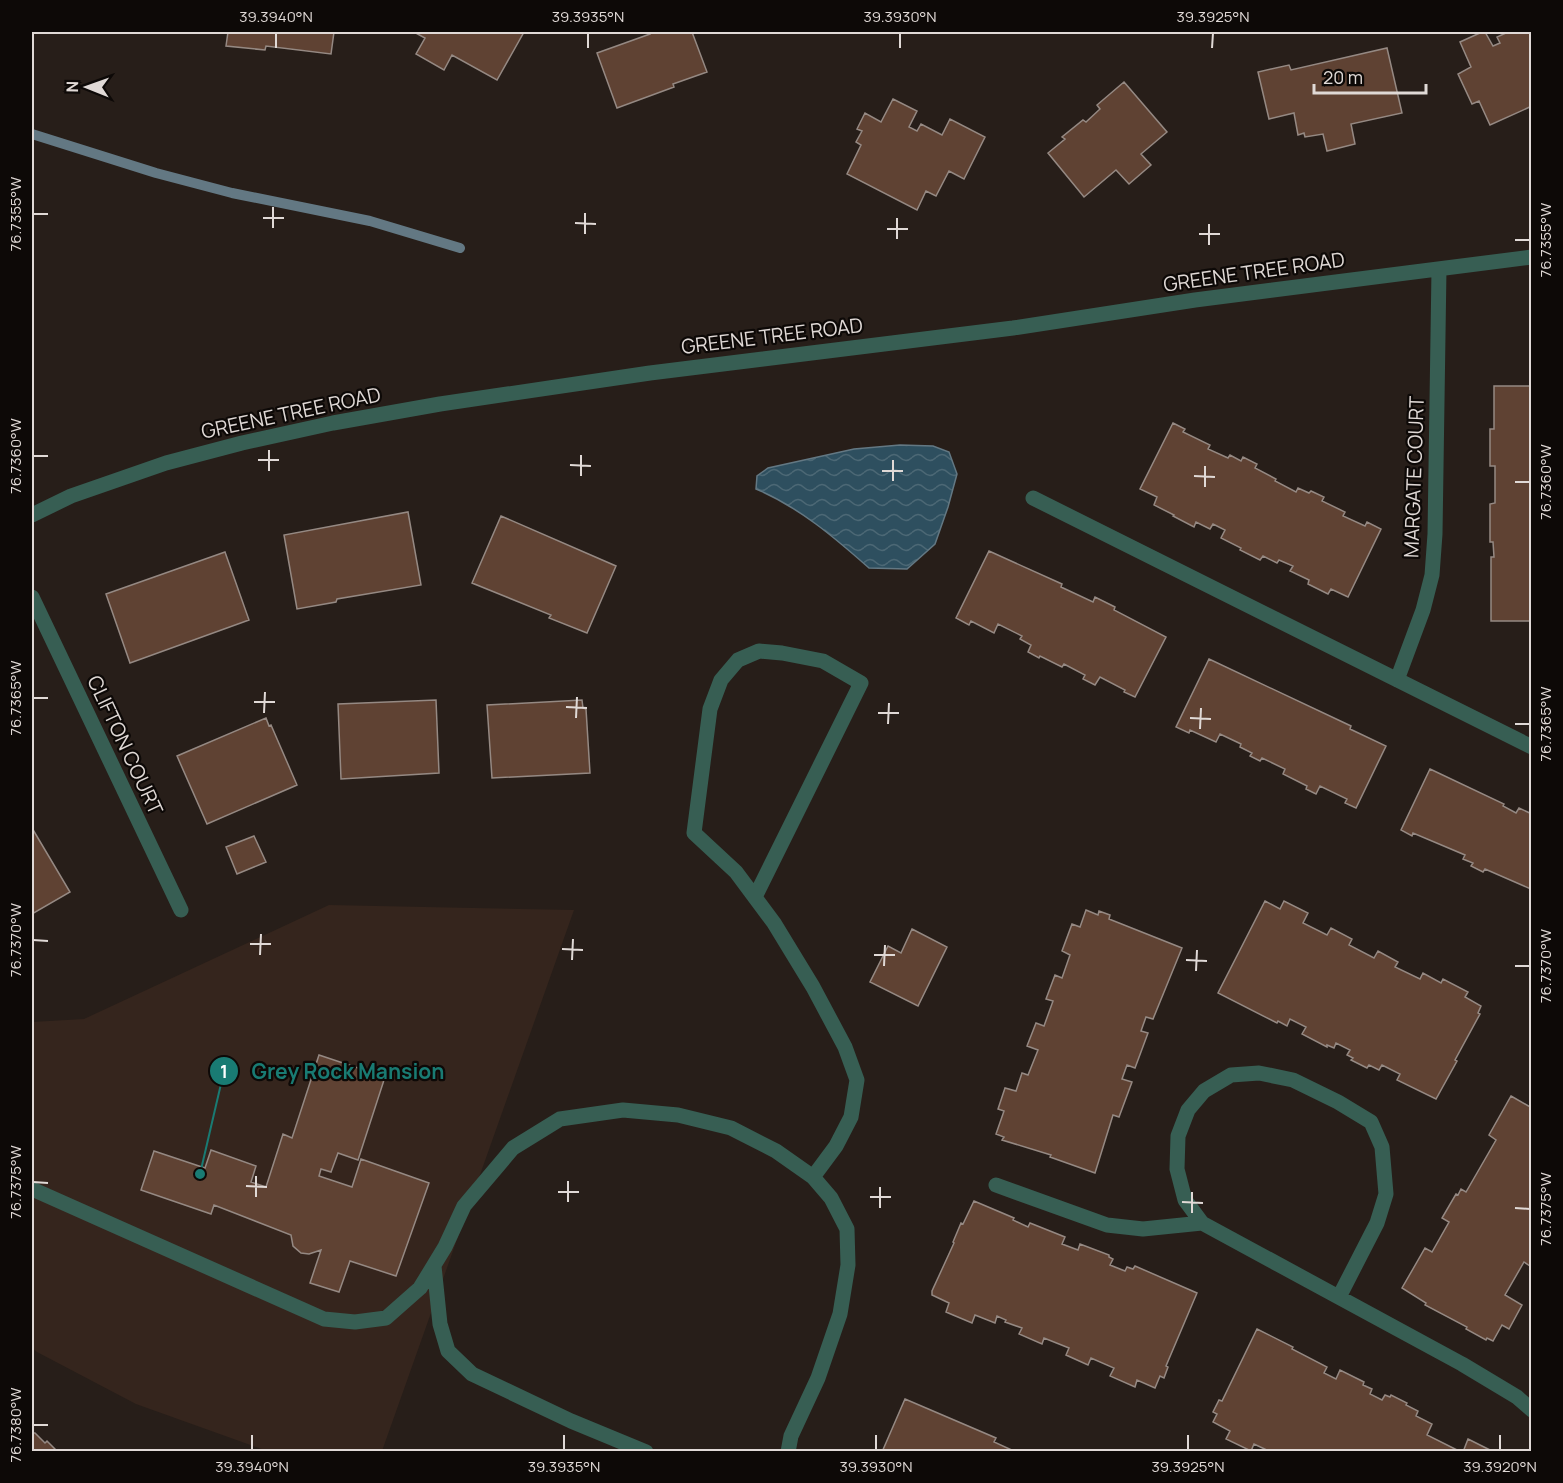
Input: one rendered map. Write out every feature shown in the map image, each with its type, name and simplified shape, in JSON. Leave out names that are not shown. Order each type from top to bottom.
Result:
[{"type":"street","name":"GREENE TREE ROAD","points":[[32,515],[71,496],[166,463],[333,423],[440,404],[650,373],[1013,328],[1196,300],[1532,256]]},
{"type":"street","name":"MARGATE COURT","points":[[1397,680],[1423,610],[1432,575],[1435,534],[1439,269]]},
{"type":"street","points":[[1034,498],[1532,747]]},
{"type":"street","name":"CLIFTON COURT","points":[[32,597],[181,910]]},
{"type":"street","points":[[755,897],[861,682],[823,661],[759,651],[738,660],[732,666],[721,680],[710,710],[694,833],[736,872],[774,923],[813,987],[845,1047],[857,1080],[851,1117],[836,1146],[813,1177]]},
{"type":"street","points":[[1339,1297],[1377,1223],[1386,1194],[1382,1147],[1371,1122],[1338,1102],[1293,1080],[1259,1073],[1231,1076],[1204,1090],[1188,1110],[1178,1136],[1177,1168],[1185,1200],[1202,1223],[1462,1364],[1517,1397],[1532,1410]]},
{"type":"street","points":[[32,1189],[324,1319],[356,1322],[386,1318],[420,1288],[446,1247],[464,1206],[513,1148],[560,1119],[623,1110],[678,1115],[731,1128],[776,1151],[813,1177],[831,1198],[847,1229],[848,1265],[840,1314],[818,1378],[791,1436],[788,1452]]},
{"type":"street","points":[[996,1185],[1107,1225],[1143,1229],[1202,1223]]},
{"type":"street","points":[[434,1266],[440,1324],[448,1351],[472,1374],[571,1421],[646,1452]]},
{"type":"shaded area","points":[[329,905],[574,910],[382,1451],[267,1451],[136,1404],[32,1348],[32,1022],[84,1019]]},
{"type":"water","points":[[900,445],[933,446],[949,452],[957,474],[935,544],[907,569],[869,568],[802,514],[756,489],[757,476],[768,468],[854,449]]},
{"type":"building","points":[[228,32],[334,32],[331,54],[266,46],[265,50],[226,46]]},
{"type":"building","points":[[414,32],[524,32],[497,80],[452,55],[444,70],[416,54],[425,38]]},
{"type":"building","points":[[649,32],[692,32],[707,72],[617,108],[597,53],[650,34]]},
{"type":"building","points":[[1485,32],[1493,46],[1500,43],[1497,37],[1508,32],[1532,32],[1532,106],[1490,125],[1479,101],[1472,104],[1458,74],[1471,67],[1460,42]]},
{"type":"building","points":[[1387,48],[1402,113],[1351,124],[1355,144],[1327,151],[1323,134],[1305,137],[1304,133],[1298,135],[1294,113],[1269,119],[1258,72],[1289,65],[1291,70]]},
{"type":"building","points":[[1124,82],[1167,132],[1141,154],[1151,165],[1129,184],[1116,170],[1084,197],[1048,153],[1065,139],[1062,137],[1083,120],[1086,122],[1100,109],[1097,105]]},
{"type":"building","points":[[893,99],[917,111],[909,127],[917,131],[921,124],[942,135],[950,119],[985,137],[964,179],[949,171],[936,196],[926,191],[917,210],[847,174],[861,145],[856,142],[862,131],[857,129],[865,113],[881,122]]},
{"type":"building","points":[[1494,386],[1532,386],[1532,621],[1491,621],[1491,557],[1494,557],[1493,542],[1490,542],[1490,504],[1495,503],[1495,466],[1490,466],[1490,429],[1494,429]]},
{"type":"building","points":[[1173,423],[1185,429],[1183,432],[1210,445],[1208,449],[1228,458],[1230,455],[1241,461],[1243,457],[1257,464],[1255,468],[1296,492],[1298,488],[1309,493],[1311,491],[1324,497],[1322,501],[1345,512],[1343,516],[1365,526],[1367,522],[1381,529],[1348,597],[1331,589],[1328,594],[1308,584],[1309,580],[1290,571],[1293,566],[1279,560],[1277,563],[1263,556],[1260,560],[1240,550],[1241,548],[1221,538],[1225,530],[1213,524],[1210,529],[1196,522],[1194,527],[1154,505],[1157,497],[1140,489]]},
{"type":"building","points":[[408,512],[421,585],[337,599],[336,602],[297,609],[284,535]]},
{"type":"building","points":[[501,516],[616,566],[587,633],[549,618],[551,615],[472,583]]},
{"type":"building","points":[[989,551],[1062,584],[1061,587],[1093,602],[1095,597],[1115,607],[1114,610],[1166,637],[1135,697],[1100,677],[1095,685],[1083,679],[1085,675],[1064,664],[1062,667],[1040,656],[1039,658],[1028,652],[1031,645],[1020,639],[1022,636],[998,624],[994,633],[971,621],[969,625],[956,618]]},
{"type":"building","points":[[225,552],[249,620],[130,663],[106,594]]},
{"type":"building","points":[[1209,659],[1351,726],[1350,729],[1386,746],[1356,808],[1345,803],[1347,799],[1320,786],[1316,794],[1306,789],[1307,786],[1283,774],[1285,769],[1262,758],[1260,761],[1250,756],[1252,753],[1240,747],[1241,744],[1220,734],[1216,742],[1190,730],[1189,733],[1176,727]]},
{"type":"building","points":[[436,700],[439,773],[341,779],[338,704]]},
{"type":"building","points":[[582,700],[583,708],[586,709],[590,773],[492,778],[487,705]]},
{"type":"building","points":[[266,718],[297,785],[207,824],[177,756]]},
{"type":"building","points":[[1430,769],[1504,804],[1503,806],[1516,813],[1519,808],[1532,814],[1532,892],[1531,889],[1485,869],[1483,872],[1471,866],[1473,863],[1463,859],[1465,855],[1401,830]]},
{"type":"building","points":[[32,828],[70,892],[32,914]]},
{"type":"building","points":[[254,836],[266,862],[237,874],[226,847]]},
{"type":"building","points":[[1265,901],[1280,909],[1284,901],[1308,913],[1303,923],[1327,935],[1331,928],[1352,939],[1349,945],[1374,958],[1378,951],[1398,962],[1395,967],[1420,979],[1423,973],[1441,983],[1443,979],[1468,992],[1465,997],[1481,1006],[1478,1013],[1480,1014],[1436,1099],[1397,1080],[1400,1074],[1382,1065],[1379,1070],[1369,1065],[1367,1068],[1351,1060],[1353,1058],[1347,1055],[1350,1050],[1336,1043],[1334,1048],[1327,1045],[1327,1047],[1302,1034],[1306,1027],[1290,1019],[1287,1026],[1278,1021],[1277,1023],[1218,993]]},
{"type":"building","points":[[1086,910],[1098,915],[1099,911],[1110,915],[1109,919],[1182,948],[1153,1019],[1146,1017],[1141,1031],[1148,1033],[1135,1068],[1127,1065],[1122,1079],[1132,1082],[1119,1117],[1113,1115],[1095,1173],[1050,1157],[1051,1155],[1002,1140],[1004,1137],[996,1134],[1004,1111],[998,1109],[1005,1088],[1016,1091],[1022,1073],[1028,1075],[1038,1050],[1027,1046],[1036,1023],[1044,1026],[1053,1001],[1046,999],[1055,975],[1062,978],[1070,955],[1062,951],[1072,924],[1080,927]]},
{"type":"building","points":[[912,929],[947,947],[918,1006],[870,982],[888,946],[901,953]]},
{"type":"building","points":[[319,1055],[385,1077],[358,1160],[338,1153],[331,1172],[321,1169],[319,1176],[352,1187],[361,1159],[429,1183],[396,1276],[350,1261],[339,1292],[310,1283],[321,1250],[309,1254],[301,1253],[293,1246],[291,1235],[214,1205],[211,1214],[141,1190],[154,1151],[205,1168],[211,1150],[256,1166],[251,1182],[266,1187],[283,1134],[292,1138]]},
{"type":"building","points":[[1511,1096],[1532,1108],[1532,1263],[1530,1266],[1524,1262],[1505,1295],[1522,1305],[1509,1329],[1502,1325],[1493,1341],[1487,1338],[1486,1340],[1466,1329],[1467,1327],[1425,1305],[1426,1303],[1402,1288],[1425,1248],[1432,1252],[1449,1222],[1442,1218],[1456,1194],[1458,1195],[1461,1189],[1466,1192],[1496,1140],[1489,1135]]},
{"type":"building","points":[[974,1201],[1014,1218],[1013,1220],[1028,1227],[1030,1223],[1065,1237],[1062,1244],[1078,1250],[1080,1244],[1109,1255],[1113,1259],[1110,1265],[1125,1271],[1127,1267],[1133,1269],[1135,1266],[1197,1293],[1166,1366],[1168,1367],[1164,1378],[1160,1376],[1155,1388],[1137,1380],[1135,1387],[1110,1376],[1114,1368],[1091,1358],[1088,1365],[1066,1355],[1069,1348],[1044,1338],[1042,1344],[1019,1334],[1022,1328],[1005,1322],[1006,1320],[997,1316],[995,1323],[975,1315],[972,1323],[946,1312],[949,1303],[932,1295],[932,1291],[961,1223],[963,1224]]},
{"type":"building","points":[[1257,1329],[1327,1367],[1324,1373],[1336,1379],[1340,1370],[1364,1382],[1363,1385],[1372,1389],[1370,1394],[1382,1400],[1385,1395],[1390,1397],[1391,1395],[1407,1403],[1406,1405],[1418,1411],[1416,1416],[1432,1424],[1427,1435],[1461,1452],[1271,1452],[1254,1444],[1251,1451],[1226,1439],[1230,1431],[1213,1422],[1217,1414],[1213,1412],[1219,1400],[1222,1401]]},
{"type":"building","points":[[905,1399],[996,1438],[994,1442],[1016,1452],[882,1452]]},
{"type":"building","points":[[32,1433],[35,1433],[45,1443],[47,1441],[58,1452],[32,1452]]},
{"type":"building","points":[[1468,1439],[1494,1452],[1463,1452]]},
{"type":"waterway","points":[[32,134],[156,173],[232,193],[370,221],[460,248]]},
{"type":"place","name":"Grey Rock Mansion","points":[[200,1174]]}]
